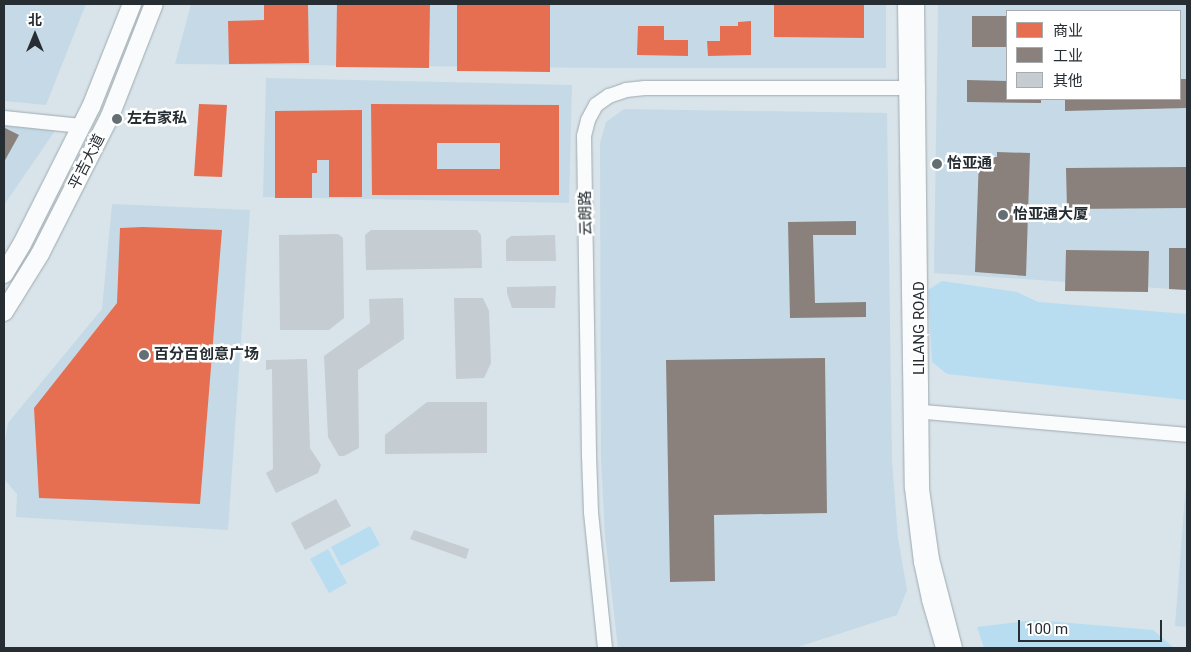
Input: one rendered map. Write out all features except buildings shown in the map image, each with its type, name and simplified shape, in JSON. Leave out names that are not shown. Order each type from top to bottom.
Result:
[{"type":"main road","name":"平吉大道","points":[[4,274],[22,244],[82,126],[132,4]]},
{"type":"main road","name":"平吉大道","points":[[4,312],[40,254],[110,116],[154,4]]},
{"type":"street","name":"LILANG ROAD","points":[[905,4],[912,88]]},
{"type":"street","name":"LILANG ROAD","points":[[917,4],[912,88],[915,411],[927,526],[936,578],[955,648]]},
{"type":"street","name":"云朗路","points":[[605,648],[591,512],[589,454],[584,136],[588,120],[596,106],[609,96],[626,90],[645,88],[912,88]]},
{"type":"street","points":[[4,118],[82,126]]},
{"type":"street","points":[[915,411],[1187,435]]},
{"type":"street","name":"LILANG ROAD","points":[[915,411],[910,470],[915,523],[929,600],[943,648]]},
{"type":"shaded area","points":[[4,4],[86,4],[46,105],[4,101]]},
{"type":"shaded area","points":[[191,4],[886,4],[886,68],[610,68],[175,64]]},
{"type":"shaded area","points":[[938,4],[1187,4],[1187,290],[934,273]]},
{"type":"shaded area","points":[[266,78],[572,85],[569,203],[263,197]]},
{"type":"shaded area","points":[[624,109],[887,113],[892,461],[898,538],[907,590],[897,615],[795,648],[618,648],[605,536],[601,460],[600,143],[606,122]]},
{"type":"shaded area","points":[[4,123],[57,128],[4,205]]},
{"type":"shaded area","name":"百分百创意广场","points":[[112,204],[250,210],[228,530],[16,517],[17,494],[4,479],[4,446],[8,423],[102,309]]},
{"type":"shaded area","points":[[942,281],[1017,292],[1038,302],[1187,314],[1187,400],[947,374],[932,362],[928,290]]},
{"type":"shaded area","points":[[1187,470],[1187,627],[1175,626]]},
{"type":"shaded area","points":[[370,526],[380,545],[341,566],[331,547]]},
{"type":"shaded area","points":[[328,549],[347,583],[329,593],[310,559]]},
{"type":"shaded area","points":[[1035,620],[1153,630],[1174,648],[984,648],[977,627]]},
{"type":"place","name":"左右家私","points":[[117,119]]},
{"type":"place","name":"怡亚通","points":[[937,164]]},
{"type":"place","name":"怡亚通大厦","points":[[1003,215]]},
{"type":"place","name":"百分百创意广场","points":[[144,355]]}]
